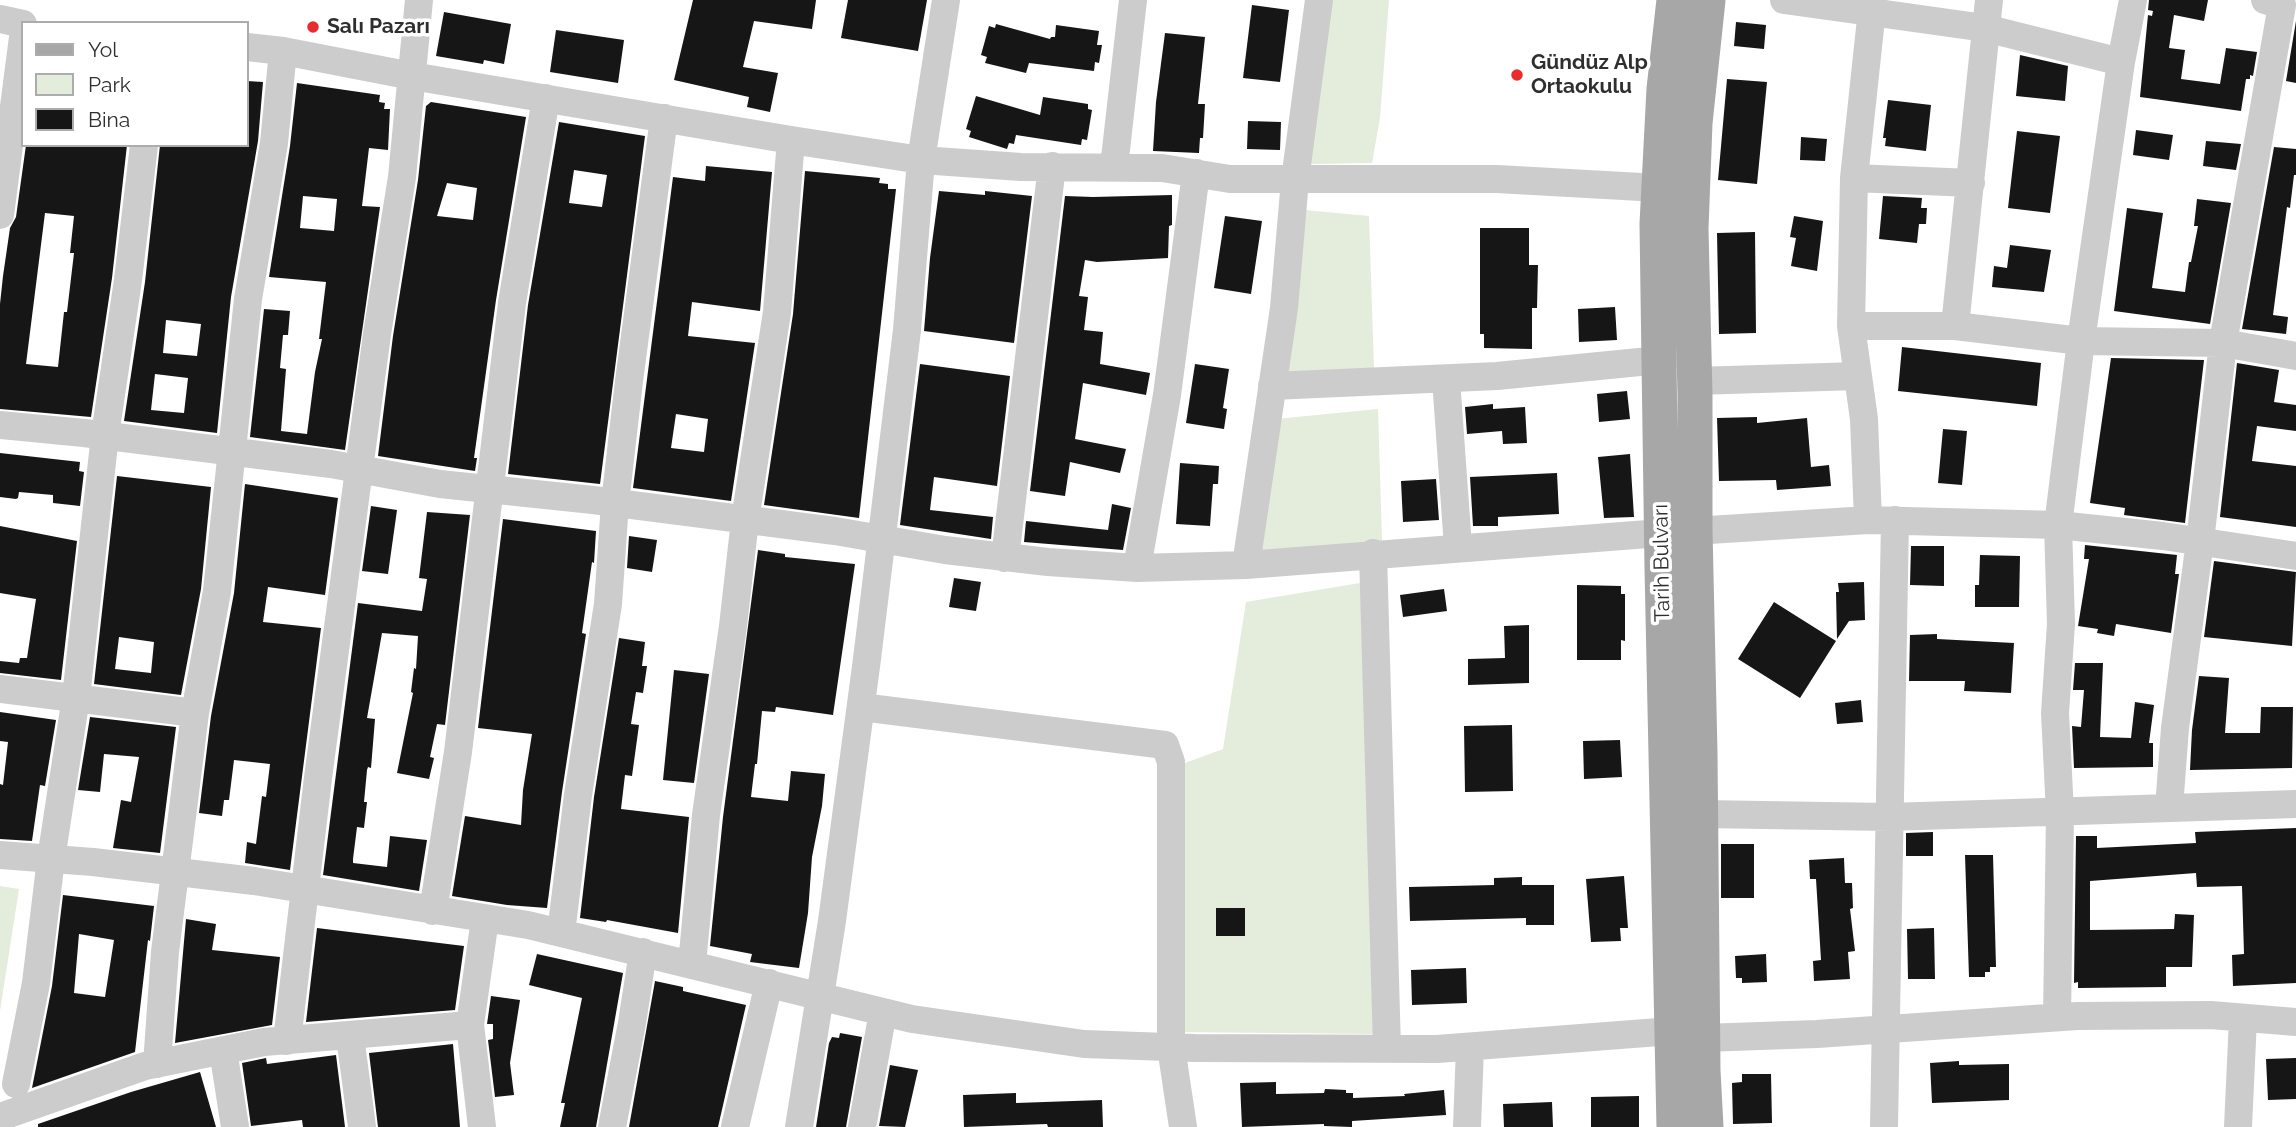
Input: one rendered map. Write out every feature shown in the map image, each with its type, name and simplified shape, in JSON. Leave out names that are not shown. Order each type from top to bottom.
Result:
[{"type":"main road","name":"Tarih Bulvarı","points":[[1674,0],[1664,89],[1657,224],[1660,360],[1678,531],[1688,1035],[1674,1127]]},
{"type":"main road","points":[[1706,1127],[1688,1035],[1701,814],[1678,531],[1695,381],[1691,229],[1695,123],[1708,0]]},
{"type":"street","points":[[24,21],[28,0]]},
{"type":"street","points":[[287,1041],[304,890],[377,334],[402,177],[419,0]]},
{"type":"street","points":[[799,1127],[861,708],[906,330],[922,160],[946,0]]},
{"type":"street","points":[[1114,167],[1133,0]]},
{"type":"street","points":[[1246,565],[1284,308],[1295,180],[1319,0]]},
{"type":"street","points":[[1784,0],[1872,7],[1985,28],[2121,62]]},
{"type":"street","points":[[1955,326],[1989,0]]},
{"type":"street","points":[[2057,1017],[2060,813],[2055,713],[2061,624],[2058,525],[2081,341],[2121,62],[2133,0]]},
{"type":"street","points":[[2169,808],[2175,728],[2224,343],[2281,5]]},
{"type":"street","points":[[1872,7],[1854,178],[1851,326],[1882,520],[1889,817],[1884,1127]]},
{"type":"street","points":[[0,19],[21,22]]},
{"type":"street","points":[[248,47],[922,160],[1021,167],[1162,167],[1230,179],[1497,179],[1659,188]]},
{"type":"street","points":[[157,1064],[165,952],[195,713],[217,591],[248,299],[274,143],[283,51]]},
{"type":"street","points":[[0,215],[21,52]]},
{"type":"street","points":[[433,911],[458,752],[512,303],[546,98]]},
{"type":"street","points":[[561,933],[578,795],[608,604],[615,503],[664,118]]},
{"type":"street","points":[[692,964],[706,815],[745,520],[777,312],[791,140]]},
{"type":"street","points":[[22,1096],[51,859],[76,697],[104,436],[128,280],[144,147]]},
{"type":"street","points":[[1005,558],[1052,166]]},
{"type":"street","points":[[1137,568],[1167,395],[1196,173]]},
{"type":"street","points":[[1854,178],[1971,183]]},
{"type":"street","points":[[1851,326],[1955,326],[2081,341],[2224,343],[2296,356]]},
{"type":"street","points":[[1272,386],[1497,376],[1660,360]]},
{"type":"street","points":[[1695,381],[1858,376]]},
{"type":"street","points":[[1446,379],[1458,547]]},
{"type":"street","points":[[0,425],[232,452],[360,469],[440,484],[745,520],[1005,558],[1137,568],[1246,565],[1678,531],[1882,520],[2058,525],[2200,541],[2296,556]]},
{"type":"street","points":[[1373,554],[1387,1049]]},
{"type":"street","points":[[0,689],[195,713]]},
{"type":"street","points":[[861,708],[1165,745],[1171,762],[1171,1047],[1183,1127]]},
{"type":"street","points":[[1701,814],[1889,817],[2296,804]]},
{"type":"street","points":[[0,855],[175,872],[485,919],[643,952],[883,1012],[978,1030],[1070,1042],[1171,1047],[1387,1049],[1885,1029],[2057,1017],[2211,1015],[2296,1022]]},
{"type":"street","points":[[482,1127],[470,1026],[485,919]]},
{"type":"street","points":[[612,1127],[643,952]]},
{"type":"street","points":[[735,1127],[769,983]]},
{"type":"street","points":[[862,1127],[883,1012]]},
{"type":"street","points":[[2238,1127],[2243,1019]]},
{"type":"street","points":[[0,1117],[22,1096],[145,1066],[264,1042],[470,1026]]},
{"type":"street","points":[[350,1036],[362,1127]]},
{"type":"street","points":[[1467,1127],[1470,1047]]},
{"type":"street","points":[[223,1051],[235,1127]]},
{"type":"street","points":[[0,1061],[22,1096]]},
{"type":"green space","points":[[1331,0],[1389,0],[1380,118],[1372,163],[1310,164]]},
{"type":"green space","points":[[1304,210],[1369,216],[1374,369],[1286,374]]},
{"type":"green space","points":[[1378,409],[1382,541],[1261,554],[1276,419]]},
{"type":"green space","points":[[1372,581],[1375,1034],[1178,1032],[1177,766],[1223,749],[1246,602]]},
{"type":"green space","points":[[0,886],[19,889],[0,1011]]},
{"type":"building","points":[[693,0],[816,0],[812,29],[754,21],[743,67],[778,73],[770,112],[747,107],[749,97],[674,80]]},
{"type":"building","points":[[848,0],[927,0],[918,51],[841,38]]},
{"type":"building","points":[[2149,0],[2208,0],[2204,21],[2174,15],[2169,48],[2185,50],[2181,79],[2220,84],[2226,48],[2257,52],[2253,76],[2250,75],[2250,79],[2246,79],[2241,111],[2140,97],[2148,15],[2152,16],[2153,11],[2148,10]]},
{"type":"building","points":[[1252,5],[1289,10],[1280,82],[1243,78]]},
{"type":"building","points":[[444,12],[511,24],[504,64],[484,60],[483,64],[436,56]]},
{"type":"building","points":[[2296,21],[2296,83],[2286,81]]},
{"type":"building","points":[[1736,22],[1766,25],[1764,49],[1734,46]]},
{"type":"building","points":[[996,24],[1050,39],[1055,37],[1056,25],[1099,31],[1097,45],[1102,45],[1099,63],[1095,62],[1094,71],[1029,63],[1026,73],[985,63],[987,57],[981,55],[989,26],[995,28]]},
{"type":"building","points":[[556,30],[624,40],[618,83],[550,72]]},
{"type":"building","points":[[1165,33],[1205,37],[1198,104],[1205,104],[1203,138],[1200,138],[1199,153],[1153,151]]},
{"type":"building","points":[[2020,55],[2068,66],[2065,101],[2016,96]]},
{"type":"building","points":[[1727,79],[1767,82],[1757,184],[1718,180]]},
{"type":"building","points":[[248,81],[263,82],[258,141],[231,297],[217,433],[124,421],[145,282],[160,147],[248,147]],"holes":[[[166,320],[201,324],[197,356],[163,353]],[[155,374],[188,378],[184,413],[151,410]]]},
{"type":"building","points":[[297,83],[380,95],[379,102],[385,103],[384,109],[390,109],[388,150],[369,148],[362,206],[380,207],[345,450],[250,437],[264,309],[290,311],[288,335],[283,335],[280,368],[286,369],[281,431],[307,434],[322,339],[319,339],[326,282],[269,277]],"holes":[[[303,196],[337,199],[334,231],[300,228]]]},
{"type":"building","points":[[976,96],[1040,115],[1043,97],[1088,104],[1088,109],[1092,110],[1087,140],[1082,139],[1081,145],[1016,135],[1014,144],[1009,143],[1007,149],[969,137],[971,131],[966,129]]},
{"type":"building","points":[[1888,100],[1931,105],[1926,151],[1885,146],[1886,138],[1883,138]]},
{"type":"building","points":[[431,102],[526,117],[496,300],[474,458],[477,458],[475,471],[378,456],[393,336],[418,180],[426,106]],"holes":[[[447,183],[477,188],[473,220],[437,216]]]},
{"type":"building","points":[[1248,121],[1281,122],[1280,150],[1247,149]]},
{"type":"building","points":[[559,122],[645,136],[600,484],[508,474],[528,305]],"holes":[[[574,170],[607,175],[602,207],[569,203]]]},
{"type":"building","points":[[2136,130],[2173,135],[2169,160],[2133,155]]},
{"type":"building","points":[[2017,131],[2060,136],[2050,213],[2008,208]]},
{"type":"building","points":[[1801,137],[1827,139],[1825,161],[1800,160]]},
{"type":"building","points":[[2206,141],[2241,144],[2236,170],[2203,166]]},
{"type":"building","points":[[26,147],[127,147],[112,278],[91,417],[0,409],[0,304],[10,228],[16,217]],"holes":[[[45,213],[74,216],[70,253],[74,253],[58,367],[26,364]]]},
{"type":"building","points":[[2274,147],[2296,149],[2296,175],[2290,208],[2287,207],[2273,315],[2288,317],[2286,334],[2242,329]]},
{"type":"building","points":[[706,166],[772,172],[760,311],[692,302],[688,336],[755,343],[731,501],[633,488],[673,177],[705,181]],"holes":[[[676,414],[708,419],[704,452],[671,448]]]},
{"type":"building","points":[[805,171],[880,178],[879,183],[888,184],[888,189],[896,189],[859,518],[764,505],[793,314]]},
{"type":"building","points":[[939,191],[985,195],[985,191],[1032,196],[1014,343],[924,331]]},
{"type":"building","points":[[1172,195],[1168,258],[1097,262],[1085,260],[1079,296],[1088,297],[1084,330],[1103,332],[1100,364],[1150,373],[1146,395],[1083,383],[1075,439],[1126,449],[1120,473],[1070,462],[1065,496],[1030,491],[1065,196]]},
{"type":"building","points":[[1883,196],[1922,198],[1921,208],[1927,208],[1926,224],[1919,224],[1917,243],[1879,239]]},
{"type":"building","points":[[2197,199],[2231,203],[2210,324],[2114,311],[2127,208],[2163,213],[2152,288],[2185,292],[2198,226],[2194,226]]},
{"type":"building","points":[[1225,216],[1262,221],[1251,294],[1214,288]]},
{"type":"building","points":[[1794,216],[1823,221],[1817,271],[1791,266],[1796,238],[1790,237]]},
{"type":"building","points":[[1480,228],[1529,228],[1529,265],[1538,265],[1537,308],[1532,308],[1532,349],[1484,348],[1484,334],[1480,334]]},
{"type":"building","points":[[1755,232],[1756,333],[1719,334],[1717,233]]},
{"type":"building","points":[[2010,245],[2051,250],[2044,292],[1992,287],[1994,266],[2007,268]]},
{"type":"building","points":[[1615,307],[1617,340],[1579,342],[1578,309]]},
{"type":"building","points":[[1902,347],[2041,363],[2037,406],[1898,391]]},
{"type":"building","points":[[2111,358],[2204,360],[2185,523],[2124,515],[2125,508],[2090,503]]},
{"type":"building","points":[[2237,363],[2279,370],[2274,402],[2296,405],[2296,431],[2257,426],[2252,461],[2296,466],[2296,527],[2220,517]]},
{"type":"building","points":[[920,364],[1010,376],[997,486],[934,477],[930,510],[993,517],[991,539],[900,525]]},
{"type":"building","points":[[1195,364],[1229,369],[1223,408],[1227,409],[1224,429],[1186,423]]},
{"type":"building","points":[[1627,391],[1630,419],[1599,422],[1597,394]]},
{"type":"building","points":[[1493,404],[1493,409],[1525,407],[1527,443],[1503,444],[1502,431],[1467,434],[1465,407]]},
{"type":"building","points":[[1757,417],[1757,423],[1807,418],[1811,467],[1829,465],[1831,486],[1777,490],[1776,480],[1719,481],[1717,418]]},
{"type":"building","points":[[1943,429],[1967,431],[1962,485],[1938,483]]},
{"type":"building","points":[[0,453],[80,462],[79,471],[84,472],[80,506],[53,503],[53,495],[19,492],[16,499],[0,497]]},
{"type":"building","points":[[1630,454],[1634,517],[1604,518],[1598,457]]},
{"type":"building","points":[[1180,463],[1219,466],[1218,484],[1213,484],[1210,526],[1176,524]]},
{"type":"building","points":[[1557,473],[1559,514],[1498,517],[1498,526],[1473,526],[1470,477]]},
{"type":"building","points":[[117,476],[211,487],[201,589],[181,695],[94,684]],"holes":[[[119,637],[154,642],[151,673],[115,669]]]},
{"type":"building","points":[[1436,479],[1439,520],[1403,522],[1401,481]]},
{"type":"building","points":[[245,484],[338,498],[325,595],[268,587],[263,622],[321,628],[290,870],[245,863],[247,842],[256,844],[262,796],[266,797],[270,764],[234,760],[229,800],[224,800],[222,816],[199,813],[211,716],[234,593]]},
{"type":"building","points":[[1112,504],[1131,508],[1123,550],[1024,542],[1026,521],[1108,530]]},
{"type":"building","points":[[371,506],[397,510],[388,574],[362,571]]},
{"type":"building","points":[[427,512],[470,515],[445,725],[437,724],[430,757],[434,758],[429,779],[397,773],[413,693],[418,636],[382,633],[367,718],[375,719],[371,768],[368,767],[367,770],[364,828],[357,827],[353,859],[353,863],[387,867],[390,836],[427,840],[419,891],[323,875],[358,603],[422,611],[427,579],[419,578]]},
{"type":"building","points":[[503,519],[596,531],[594,563],[592,562],[582,633],[586,634],[547,908],[452,896],[465,816],[521,825],[523,790],[532,734],[478,728]]},
{"type":"building","points":[[0,526],[77,541],[61,680],[0,673],[0,661],[19,663],[20,658],[27,658],[36,599],[0,593]]},
{"type":"building","points":[[629,536],[657,540],[652,572],[627,568]]},
{"type":"building","points":[[2085,545],[2177,555],[2175,574],[2179,574],[2171,633],[2116,624],[2114,636],[2097,633],[2098,629],[2078,626],[2089,559],[2084,559]]},
{"type":"building","points":[[1911,546],[1944,546],[1944,586],[1910,585]]},
{"type":"building","points":[[758,550],[785,554],[785,557],[855,564],[833,715],[776,707],[775,712],[762,711],[751,797],[788,801],[791,771],[825,774],[799,968],[750,962],[752,954],[710,946],[723,817]]},
{"type":"building","points":[[1980,555],[2020,556],[2019,607],[1975,607],[1975,585],[1979,585]]},
{"type":"building","points":[[2214,561],[2296,572],[2292,646],[2204,637]]},
{"type":"building","points":[[954,578],[981,582],[976,611],[949,607]]},
{"type":"building","points":[[1864,582],[1865,620],[1849,621],[1837,639],[1838,583]]},
{"type":"building","points":[[1577,585],[1621,586],[1621,594],[1625,594],[1625,641],[1621,640],[1621,660],[1577,660]]},
{"type":"building","points":[[1444,589],[1447,611],[1403,617],[1400,595]]},
{"type":"building","points":[[1774,602],[1836,641],[1800,698],[1738,659]]},
{"type":"building","points":[[1529,625],[1529,683],[1468,685],[1468,659],[1505,658],[1504,626]]},
{"type":"building","points":[[1937,634],[1937,639],[2014,643],[2011,693],[1964,691],[1965,681],[1909,681],[1910,635]]},
{"type":"building","points":[[619,638],[645,642],[642,666],[647,666],[643,693],[636,692],[631,724],[639,725],[632,776],[625,775],[621,809],[689,817],[678,933],[607,920],[580,918],[594,797]]},
{"type":"building","points":[[2075,663],[2103,663],[2100,737],[2131,738],[2135,702],[2154,705],[2149,743],[2153,743],[2153,767],[2074,768],[2072,726],[2081,727],[2084,690],[2073,690]]},
{"type":"building","points":[[674,670],[709,674],[694,783],[663,780]]},
{"type":"building","points":[[2199,676],[2229,678],[2225,733],[2260,733],[2261,707],[2293,707],[2292,768],[2190,770]]},
{"type":"building","points":[[1861,700],[1863,722],[1837,724],[1835,703]]},
{"type":"building","points":[[0,712],[56,720],[45,786],[40,785],[32,841],[0,839],[0,784],[3,785],[8,742],[0,741]]},
{"type":"building","points":[[90,717],[176,727],[160,853],[113,848],[121,800],[131,802],[139,757],[104,754],[100,792],[78,790]]},
{"type":"building","points":[[1512,725],[1513,791],[1465,792],[1464,726]]},
{"type":"building","points":[[1620,740],[1622,777],[1584,779],[1583,741]]},
{"type":"building","points":[[2296,828],[2296,983],[2233,986],[2232,955],[2244,954],[2242,886],[2197,887],[2196,873],[2090,881],[2090,930],[2174,929],[2175,914],[2194,915],[2192,967],[2166,967],[2166,987],[2078,988],[2078,982],[2074,983],[2076,836],[2097,836],[2097,848],[2196,843],[2195,832]]},
{"type":"building","points":[[1933,832],[1933,856],[1906,856],[1906,833]]},
{"type":"building","points":[[1721,844],[1754,844],[1754,898],[1721,898]]},
{"type":"building","points":[[1965,855],[1993,855],[1996,967],[1990,967],[1990,972],[1985,972],[1985,977],[1969,977]]},
{"type":"building","points":[[1844,858],[1845,883],[1852,883],[1853,908],[1850,909],[1855,951],[1848,952],[1850,979],[1814,981],[1813,961],[1821,960],[1816,879],[1810,879],[1809,860]]},
{"type":"building","points":[[1624,876],[1628,928],[1620,928],[1621,941],[1591,942],[1586,879]]},
{"type":"building","points":[[1522,877],[1522,885],[1554,885],[1554,925],[1526,925],[1526,918],[1410,921],[1409,887],[1494,885],[1494,878]]},
{"type":"building","points":[[63,895],[154,906],[135,1052],[32,1088],[52,986]],"holes":[[[79,934],[114,940],[105,997],[74,993]]]},
{"type":"building","points":[[1216,908],[1245,908],[1245,936],[1216,936]]},
{"type":"building","points":[[186,919],[216,924],[212,950],[280,957],[272,1025],[175,1043]]},
{"type":"building","points":[[317,928],[464,946],[455,1010],[306,1022]]},
{"type":"building","points":[[1934,928],[1935,979],[1908,979],[1907,929]]},
{"type":"building","points":[[537,954],[623,973],[596,1127],[560,1127],[565,1103],[561,1103],[582,998],[529,985]]},
{"type":"building","points":[[1766,954],[1767,982],[1742,983],[1742,978],[1736,978],[1735,956]]},
{"type":"building","points":[[1466,968],[1467,1003],[1412,1005],[1411,970]]},
{"type":"building","points":[[655,981],[683,987],[683,991],[746,1005],[718,1127],[629,1127]]},
{"type":"building","points":[[491,996],[520,1000],[510,1063],[514,1095],[495,1097],[488,1040],[493,1039],[493,1024],[487,1024]]},
{"type":"building","points":[[840,1033],[862,1037],[846,1127],[816,1127],[829,1043],[832,1037],[839,1038]]},
{"type":"building","points":[[453,1044],[460,1127],[378,1127],[369,1053]]},
{"type":"building","points":[[336,1055],[345,1127],[303,1127],[302,1120],[251,1126],[242,1063],[266,1058],[267,1064]]},
{"type":"building","points":[[2296,1058],[2296,1099],[2268,1100],[2266,1059]]},
{"type":"building","points":[[1959,1061],[1959,1065],[2009,1064],[2009,1100],[1932,1103],[1930,1063]]},
{"type":"building","points":[[890,1065],[918,1070],[905,1127],[879,1126]]},
{"type":"building","points":[[200,1072],[216,1127],[38,1127],[38,1124],[131,1092]]},
{"type":"building","points":[[1742,1074],[1771,1074],[1772,1123],[1733,1124],[1732,1083],[1742,1082]]},
{"type":"building","points":[[1276,1082],[1276,1094],[1324,1093],[1325,1089],[1346,1090],[1346,1093],[1353,1093],[1353,1098],[1405,1096],[1404,1094],[1444,1090],[1446,1115],[1352,1121],[1352,1127],[1324,1124],[1242,1127],[1240,1083]]},
{"type":"building","points":[[1016,1093],[1016,1103],[1102,1100],[1103,1127],[1048,1127],[1047,1124],[964,1127],[963,1095]]},
{"type":"building","points":[[1639,1096],[1639,1127],[1591,1127],[1591,1097]]},
{"type":"building","points":[[1552,1102],[1553,1127],[1504,1127],[1503,1104]]},
{"type":"place","name":"Salı Pazarı","points":[[313,27]]},
{"type":"place","name":"Gündüz Alp Ortaokulu","points":[[1517,75]]}]
